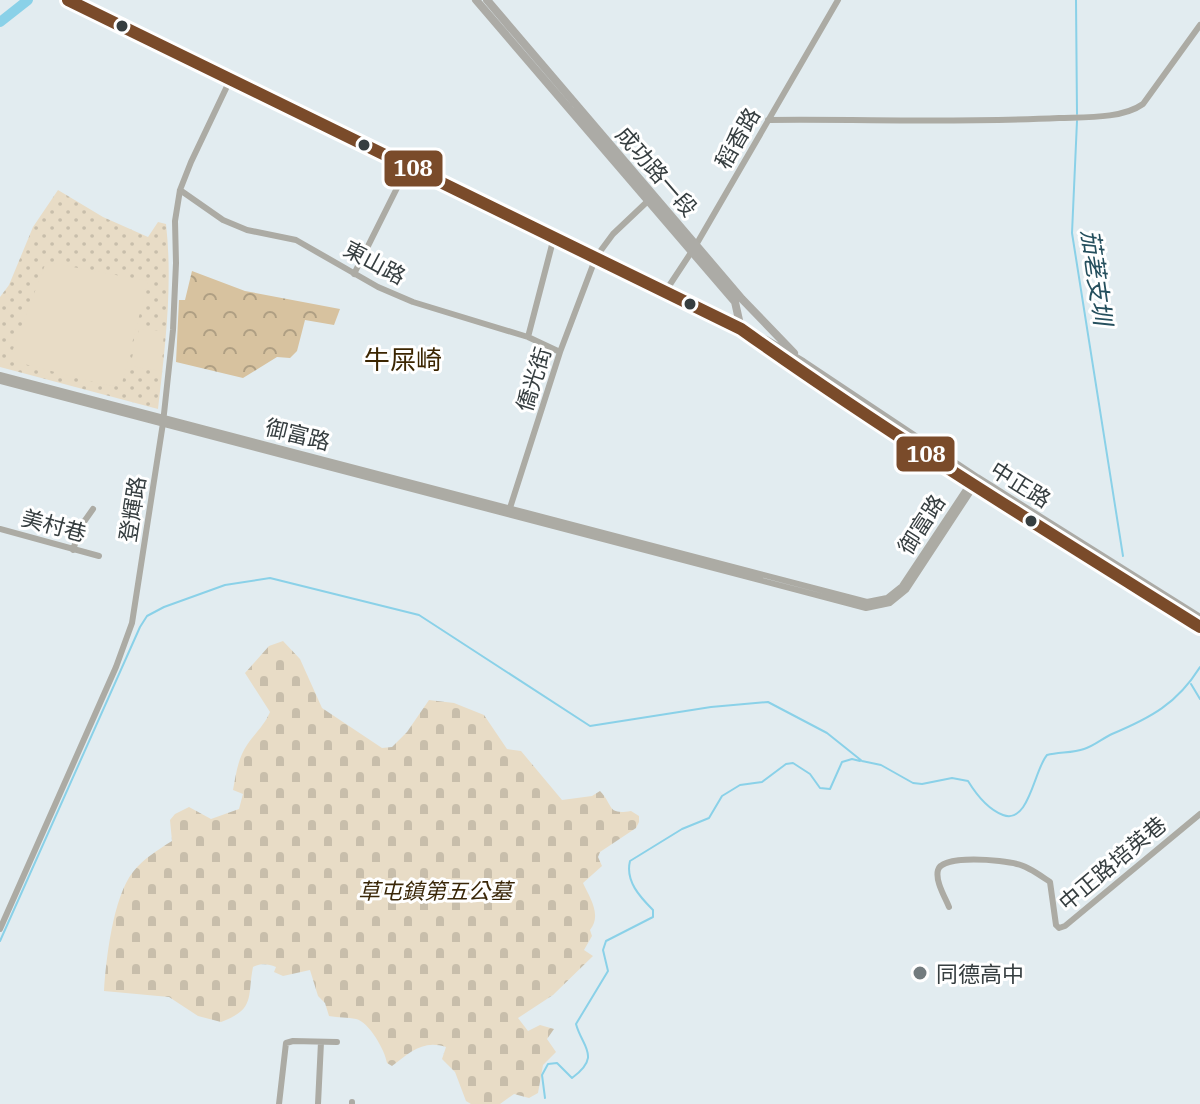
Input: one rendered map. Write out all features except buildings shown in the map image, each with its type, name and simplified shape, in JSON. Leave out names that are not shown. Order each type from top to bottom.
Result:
[{"type":"main road","name":"中正路","points":[[69,0],[766,340],[803,362],[974,482],[1200,618]]},
{"type":"main road","name":"成功路一段","points":[[476,0],[650,198]]},
{"type":"main road","name":"成功路一段","points":[[487,0],[735,302],[741,329]]},
{"type":"main road","name":"成功路一段","points":[[693,249],[803,362]]},
{"type":"main road","name":"中正路","points":[[741,329],[1200,627]]},
{"type":"street","name":"稻香路","points":[[665,292],[838,0]]},
{"type":"street","points":[[768,120],[1018,120],[1130,111],[1143,104],[1200,25]]},
{"type":"street","name":"登輝路","points":[[0,929],[129,634],[163,421],[174,317],[175,221],[180,190],[230,80]]},
{"type":"street","points":[[354,274],[408,166]]},
{"type":"street","name":"東山路","points":[[180,190],[223,220],[247,230],[287,236],[354,274],[413,302],[528,337],[560,352]]},
{"type":"street","name":"僑光街","points":[[509,512],[560,352],[596,257],[613,234],[650,198]]},
{"type":"street","points":[[528,337],[554,236]]},
{"type":"street","name":"御富路","points":[[0,375],[163,421]]},
{"type":"street","name":"御富路","points":[[0,381],[867,602],[877,602],[895,594],[974,482]]},
{"type":"street","points":[[73,550],[81,526],[93,509]]},
{"type":"street","name":"美村巷","points":[[0,529],[99,556]]},
{"type":"street","name":"中正路培英巷","points":[[949,907],[938,880],[937,871],[941,865],[963,860],[1018,864],[1050,882],[1056,925],[1059,928],[1065,926],[1200,814]]},
{"type":"street","points":[[318,1104],[321,1042]]},
{"type":"street","points":[[279,1104],[286,1043],[337,1042]]},
{"type":"green space","points":[[58,190],[103,217],[148,237],[158,222],[166,224],[168,294],[158,409],[0,367],[0,297],[9,285],[33,227]]},
{"type":"green space","points":[[46,262],[148,281],[122,383],[113,386],[101,384],[9,360]]},
{"type":"green space","points":[[192,271],[245,291],[340,309],[334,325],[305,320],[297,351],[290,358],[277,357],[243,378],[176,362],[179,300],[185,300]]},
{"type":"green space","points":[[139,329],[164,331],[161,371],[130,366]]},
{"type":"green space","name":"草屯鎮第五公墓","points":[[283,641],[300,659],[322,708],[382,748],[392,747],[407,732],[429,700],[454,703],[484,715],[507,749],[521,751],[562,800],[592,796],[600,791],[614,810],[631,811],[639,816],[636,828],[600,852],[598,857],[602,866],[583,883],[595,912],[590,930],[592,936],[584,950],[593,956],[553,995],[518,1018],[528,1031],[540,1025],[554,1029],[547,1039],[556,1052],[543,1065],[538,1093],[529,1098],[514,1094],[500,1104],[471,1104],[466,1101],[455,1072],[442,1059],[446,1047],[438,1045],[423,1046],[392,1066],[387,1063],[376,1037],[361,1021],[329,1016],[325,1003],[318,996],[310,970],[283,976],[274,972],[276,967],[273,966],[262,964],[253,967],[245,1007],[221,1022],[198,1016],[169,997],[104,991],[109,946],[120,897],[137,867],[172,841],[170,820],[189,807],[211,819],[239,809],[243,794],[233,790],[239,761],[270,712],[245,673],[269,646]]},
{"type":"waterway","points":[[0,22],[28,0]]},
{"type":"waterway","name":"茄荖支圳","points":[[1076,0],[1077,114]]},
{"type":"waterway","name":"茄荖支圳","points":[[1077,121],[1072,233],[1123,556]]},
{"type":"waterway","points":[[0,941],[140,627],[147,616],[164,607],[225,585],[270,578],[419,615],[590,726],[711,707],[768,702],[827,733],[862,761],[881,765],[913,783],[952,778],[968,781],[992,809],[1012,816],[1025,804],[1047,755],[1088,748],[1150,716],[1182,691],[1200,667]]},
{"type":"waterway","points":[[1191,684],[1200,699]]},
{"type":"waterway","points":[[545,1098],[542,1075],[548,1064],[557,1063],[572,1078],[586,1064],[588,1051],[576,1024],[608,971],[603,950],[606,941],[653,917],[653,910],[632,882],[630,861],[682,829],[709,818],[722,796],[740,785],[762,782],[786,764],[793,763],[810,774],[820,788],[830,789],[842,762],[852,759],[860,761]]},
{"type":"transit line","name":"108","points":[[68,0],[741,329],[911,444],[1200,627]]},
{"type":"place","name":"同德高中","points":[[920,973]]},
{"type":"district","name":"牛屎崎","points":[[403,359]]}]
